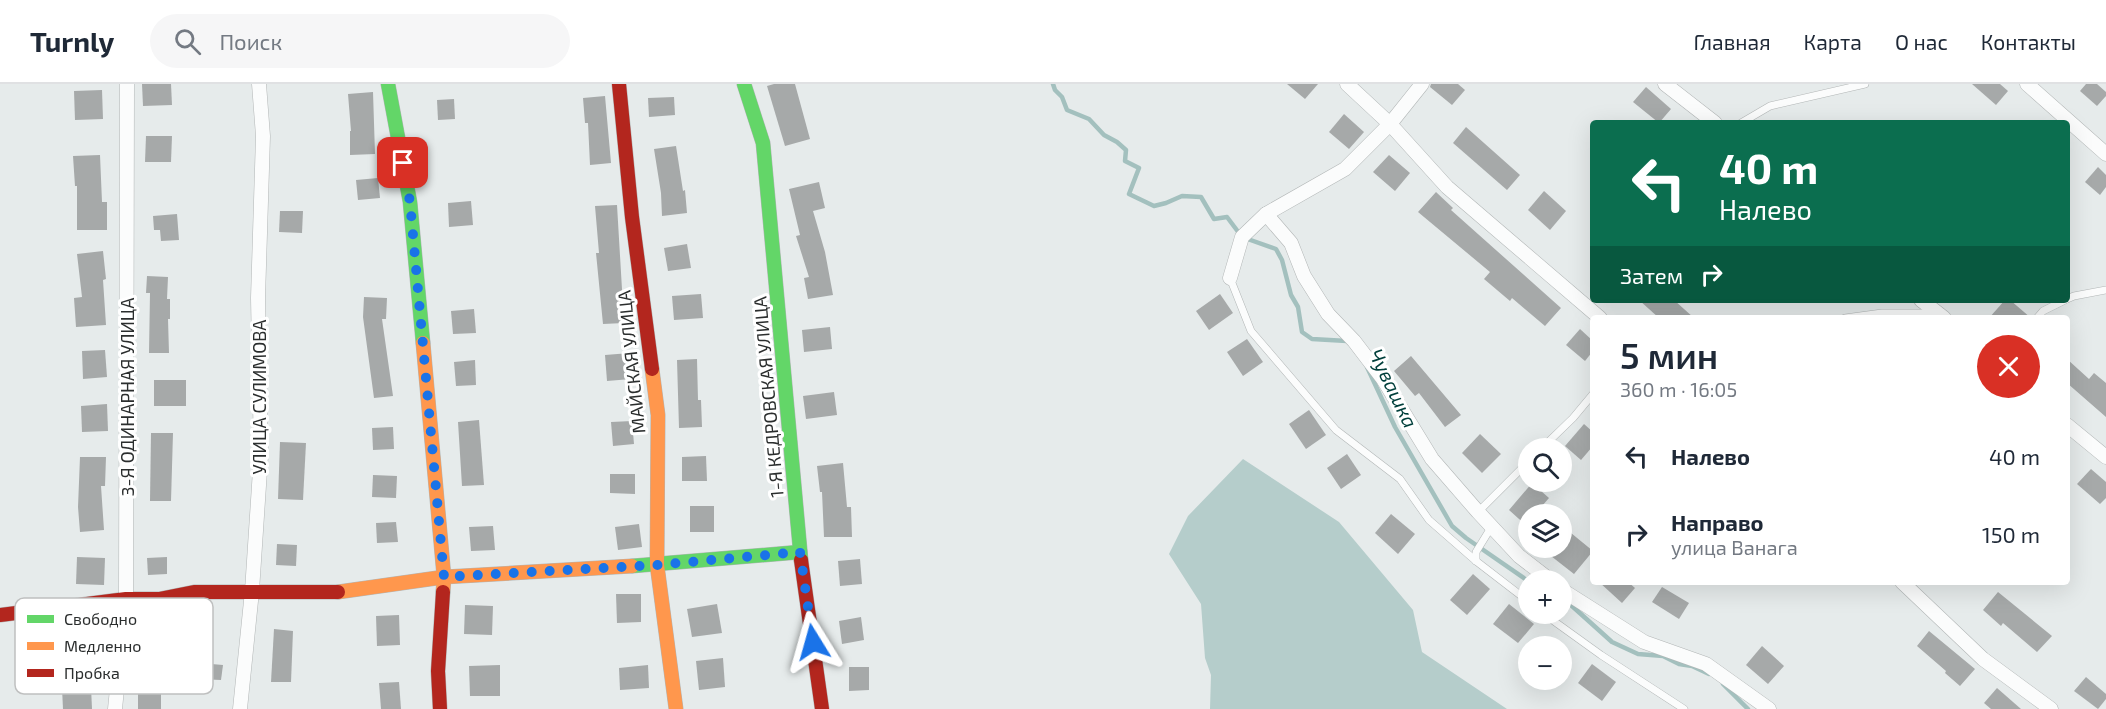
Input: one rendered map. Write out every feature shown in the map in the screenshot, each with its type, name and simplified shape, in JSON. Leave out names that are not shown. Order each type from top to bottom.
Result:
[{"type":"street","name":"3-Я ОДИНАРНАЯ УЛИЦА","points":[[126,598],[127,84]]},
{"type":"street","name":"УЛИЦА СУЛИМОВА","points":[[240,709],[252,591],[261,455],[258,298],[263,136],[259,84]]},
{"type":"street","points":[[388,84],[410,202],[444,577],[438,672],[440,709]]},
{"type":"street","name":"МАЙСКАЯ УЛИЦА","points":[[619,84],[632,217],[658,415],[657,565],[676,709]]},
{"type":"street","name":"1-Я КЕДРОВСКАЯ УЛИЦА","points":[[744,84],[763,143],[800,552],[822,709]]},
{"type":"street","points":[[1347,84],[1390,124],[1447,187],[1596,315]]},
{"type":"street","points":[[1230,278],[1242,237],[1266,214],[1345,169],[1390,124],[1422,84]]},
{"type":"street","points":[[1665,84],[1711,120]]},
{"type":"street","points":[[2034,86],[2106,154]]},
{"type":"street","points":[[1266,214],[1291,243],[1304,276],[1328,314],[1361,350],[1383,379],[1432,459],[1478,512],[1519,555],[1538,570]]},
{"type":"street","points":[[1925,303],[1940,315]]},
{"type":"street","points":[[2070,427],[2106,457]]},
{"type":"street","points":[[164,598],[194,592],[346,592],[444,577],[657,565],[800,552]]},
{"type":"street","points":[[1905,585],[1983,659],[2051,709]]},
{"type":"street","points":[[1572,596],[1644,642],[1706,664],[1769,709]]},
{"type":"street","points":[[0,615],[15,613]]},
{"type":"street","name":"3-Я ОДИНАРНАЯ УЛИЦА","points":[[116,709],[117,694]]},
{"type":"lane","points":[[1746,120],[1770,106],[1865,84]]},
{"type":"lane","points":[[1230,278],[1251,331],[1336,430],[1400,479],[1429,520],[1518,593]]},
{"type":"lane","points":[[2070,298],[2106,290]]},
{"type":"lane","points":[[2040,315],[2060,303]]},
{"type":"lane","points":[[1867,315],[1882,313],[1940,315]]},
{"type":"lane","points":[[1552,438],[1590,398]]},
{"type":"lane","points":[[1478,512],[1518,472]]},
{"type":"lane","points":[[1476,561],[1476,552],[1492,526]]},
{"type":"lane","points":[[1558,624],[1684,709]]},
{"type":"shaded area","points":[[1243,459],[1339,522],[1413,610],[1422,652],[1507,709],[1210,709],[1211,675],[1205,658],[1201,604],[1169,554],[1188,516]]},
{"type":"building","points":[[142,84],[171,84],[172,105],[143,106]]},
{"type":"building","points":[[795,84],[810,139],[785,146],[767,86]]},
{"type":"building","points":[[1287,84],[1318,84],[1305,99]]},
{"type":"building","points":[[1431,84],[1458,84],[1465,90],[1452,105],[1430,87]]},
{"type":"building","points":[[1972,84],[2000,84],[2008,91],[1996,105]]},
{"type":"building","points":[[2086,84],[2097,84],[2106,92],[2106,96],[2097,106],[2080,91]]},
{"type":"building","points":[[1646,87],[1671,109],[1662,120],[1655,120],[1633,102]]},
{"type":"building","points":[[102,90],[103,119],[75,120],[74,91]]},
{"type":"building","points":[[373,92],[375,154],[350,155],[348,94]]},
{"type":"building","points":[[605,96],[611,163],[590,165],[588,123],[585,123],[583,98]]},
{"type":"building","points":[[674,97],[675,115],[649,117],[648,98]]},
{"type":"building","points":[[454,99],[455,119],[438,120],[437,100]]},
{"type":"building","points":[[1344,114],[1364,132],[1349,149],[1329,132]]},
{"type":"building","points":[[1466,127],[1520,175],[1507,190],[1453,143]]},
{"type":"building","points":[[146,136],[172,136],[171,162],[145,162]]},
{"type":"building","points":[[676,146],[687,213],[662,216],[654,149]]},
{"type":"building","points":[[100,155],[102,202],[107,202],[107,230],[77,230],[77,186],[75,186],[73,156]]},
{"type":"building","points":[[1389,155],[1410,173],[1395,191],[1373,172]]},
{"type":"building","points":[[2098,167],[2106,175],[2106,187],[2100,195],[2085,182]]},
{"type":"building","points":[[378,178],[380,198],[358,200],[356,180]]},
{"type":"building","points":[[819,182],[825,208],[813,211],[825,252],[833,295],[808,299],[804,278],[809,277],[796,236],[800,235],[789,189]]},
{"type":"building","points":[[1544,191],[1566,211],[1550,230],[1528,210]]},
{"type":"building","points":[[1436,192],[1453,208],[1451,210],[1561,308],[1545,326],[1512,298],[1510,301],[1484,279],[1490,272],[1418,212]]},
{"type":"building","points":[[471,201],[473,225],[449,227],[448,203]]},
{"type":"building","points":[[617,205],[624,323],[603,324],[596,253],[599,253],[595,206]]},
{"type":"building","points":[[280,211],[303,211],[302,233],[279,232]]},
{"type":"building","points":[[177,214],[179,240],[161,241],[160,230],[154,230],[153,216]]},
{"type":"building","points":[[687,244],[691,268],[668,271],[664,248]]},
{"type":"building","points":[[103,251],[106,279],[103,280],[106,325],[76,327],[74,298],[82,297],[77,254]]},
{"type":"building","points":[[147,276],[168,277],[169,353],[149,353],[150,293],[146,293]]},
{"type":"building","points":[[701,294],[703,318],[674,320],[672,296]]},
{"type":"building","points":[[1220,294],[1233,313],[1209,330],[1196,311]]},
{"type":"building","points":[[364,297],[387,298],[386,319],[382,319],[393,396],[374,398],[363,317]]},
{"type":"building","points":[[1642,303],[1677,303],[1691,315],[1656,315]]},
{"type":"building","points":[[2002,303],[2014,303],[2028,315],[1992,315]]},
{"type":"building","points":[[474,309],[476,333],[453,334],[451,311]]},
{"type":"building","points":[[830,327],[832,349],[804,352],[802,330]]},
{"type":"building","points":[[1580,329],[1590,338],[1590,355],[1585,361],[1566,345]]},
{"type":"building","points":[[1247,339],[1263,362],[1243,376],[1227,352]]},
{"type":"building","points":[[105,350],[107,377],[83,379],[82,351]]},
{"type":"building","points":[[630,353],[631,379],[607,381],[605,355]]},
{"type":"building","points":[[1411,356],[1461,415],[1445,427],[1419,393],[1415,396],[1394,371]]},
{"type":"building","points":[[697,359],[698,400],[701,400],[702,427],[679,428],[677,360]]},
{"type":"building","points":[[475,360],[476,385],[456,386],[454,362]]},
{"type":"building","points":[[2070,362],[2089,379],[2094,373],[2106,383],[2106,417],[2070,386]]},
{"type":"building","points":[[154,380],[186,380],[186,406],[154,406]]},
{"type":"building","points":[[834,392],[837,415],[806,419],[803,396]]},
{"type":"building","points":[[107,404],[108,431],[82,432],[81,406]]},
{"type":"building","points":[[1309,410],[1326,435],[1306,449],[1289,424]]},
{"type":"building","points":[[479,420],[484,485],[462,486],[458,422]]},
{"type":"building","points":[[632,421],[634,444],[613,446],[611,422]]},
{"type":"building","points":[[1584,424],[1590,429],[1590,450],[1581,460],[1572,452],[1572,438]]},
{"type":"building","points":[[393,427],[394,449],[373,450],[372,428]]},
{"type":"building","points":[[151,433],[173,433],[171,501],[150,501]]},
{"type":"building","points":[[1480,434],[1501,454],[1482,473],[1462,453]]},
{"type":"building","points":[[280,442],[306,443],[303,500],[278,499]]},
{"type":"building","points":[[1347,454],[1361,475],[1341,489],[1327,468]]},
{"type":"building","points":[[706,456],[707,481],[682,481],[682,457]]},
{"type":"building","points":[[80,457],[106,457],[105,486],[101,486],[104,530],[80,532],[78,507]]},
{"type":"building","points":[[843,463],[847,507],[851,507],[852,537],[824,537],[822,492],[820,492],[817,466]]},
{"type":"building","points":[[2091,469],[2106,482],[2106,498],[2100,504],[2077,484]]},
{"type":"building","points":[[610,474],[635,474],[635,494],[610,493]]},
{"type":"building","points":[[373,475],[397,476],[396,498],[372,497]]},
{"type":"building","points":[[1524,492],[1542,492],[1549,498],[1544,504],[1518,504],[1518,518],[1509,510]]},
{"type":"building","points":[[690,506],[714,506],[714,532],[690,532]]},
{"type":"building","points":[[1391,514],[1415,534],[1398,554],[1375,533]]},
{"type":"building","points":[[396,522],[398,542],[377,543],[376,523]]},
{"type":"building","points":[[639,524],[642,547],[618,550],[615,527]]},
{"type":"building","points":[[493,526],[495,550],[471,551],[469,527]]},
{"type":"building","points":[[1572,534],[1590,549],[1590,555],[1574,574],[1572,570],[1554,558],[1572,558]]},
{"type":"building","points":[[277,544],[297,545],[296,566],[276,565]]},
{"type":"building","points":[[77,557],[105,558],[104,585],[76,584]]},
{"type":"building","points":[[167,557],[167,574],[148,575],[147,558]]},
{"type":"building","points":[[860,559],[862,584],[840,586],[838,561]]},
{"type":"building","points":[[1473,574],[1490,589],[1467,615],[1450,600]]},
{"type":"building","points":[[1602,585],[1632,585],[1635,588],[1622,603]]},
{"type":"building","points":[[1662,587],[1689,603],[1679,619],[1652,602]]},
{"type":"building","points":[[1998,592],[2052,636],[2037,652],[2003,623],[2001,626],[1983,610]]},
{"type":"building","points":[[616,594],[641,594],[641,622],[617,623]]},
{"type":"building","points":[[717,604],[722,633],[692,637],[687,609]]},
{"type":"building","points":[[1509,604],[1518,611],[1518,624],[1534,624],[1524,636],[1518,636],[1518,643],[1493,624]]},
{"type":"building","points":[[465,605],[493,606],[492,635],[464,634]]},
{"type":"building","points":[[399,615],[400,645],[377,646],[376,616]]},
{"type":"building","points":[[861,617],[864,640],[842,644],[839,621]]},
{"type":"building","points":[[274,629],[293,631],[291,682],[271,682]]},
{"type":"building","points":[[1929,631],[1975,669],[1960,686],[1917,646]]},
{"type":"building","points":[[1762,646],[1784,666],[1768,684],[1746,665]]},
{"type":"building","points":[[723,658],[725,687],[699,690],[696,661]]},
{"type":"building","points":[[213,664],[223,665],[221,680],[213,680]]},
{"type":"building","points":[[1592,664],[1616,682],[1602,701],[1578,683]]},
{"type":"building","points":[[500,665],[500,696],[470,696],[469,666]]},
{"type":"building","points":[[648,665],[649,688],[620,690],[619,668]]},
{"type":"building","points":[[849,667],[869,667],[869,690],[849,691]]},
{"type":"building","points":[[2086,677],[2106,694],[2106,699],[2098,709],[2074,691]]},
{"type":"building","points":[[399,682],[401,709],[381,709],[379,683]]},
{"type":"building","points":[[1997,688],[2021,709],[1991,709],[1984,703]]},
{"type":"building","points":[[62,694],[91,694],[92,709],[63,709]]},
{"type":"building","points":[[138,694],[161,694],[161,709],[138,709]]},
{"type":"waterway","name":"Чувашка","points":[[1053,84],[1067,110],[1089,119],[1104,135],[1126,150],[1125,161],[1139,168],[1129,194],[1154,206],[1182,196],[1201,197],[1214,219],[1227,217],[1242,237],[1276,249],[1282,260],[1291,295],[1298,307],[1302,332],[1312,339],[1347,341]]},
{"type":"waterway","name":"Чувашка","points":[[1367,367],[1395,427],[1452,526],[1518,574]]},
{"type":"waterway","name":"Чувашка","points":[[1572,606],[1612,642],[1638,654],[1663,656],[1709,674]]},
{"type":"waterway","name":"Чувашка","points":[[1723,684],[1748,709]]},
{"type":"traffic: fast","points":[[388,84],[410,202],[423,343]]},
{"type":"traffic: fast","points":[[744,84],[763,143],[801,560]]},
{"type":"traffic: fast","points":[[632,566],[800,552]]},
{"type":"traffic: slow","points":[[423,343],[444,577],[443,592]]},
{"type":"traffic: slow","points":[[652,369],[658,415],[657,565],[676,709]]},
{"type":"traffic: slow","points":[[338,592],[444,577],[632,566]]},
{"type":"traffic: jam","points":[[619,84],[632,217],[652,369]]},
{"type":"traffic: jam","points":[[801,560],[822,709]]},
{"type":"traffic: jam","points":[[164,598],[194,592],[338,592]]},
{"type":"traffic: jam","points":[[440,709],[438,671],[443,592]]},
{"type":"traffic: jam","points":[[0,615],[15,613]]},
{"type":"route","points":[[403,163],[410,202],[444,577],[657,565],[800,552],[813,642]]}]
